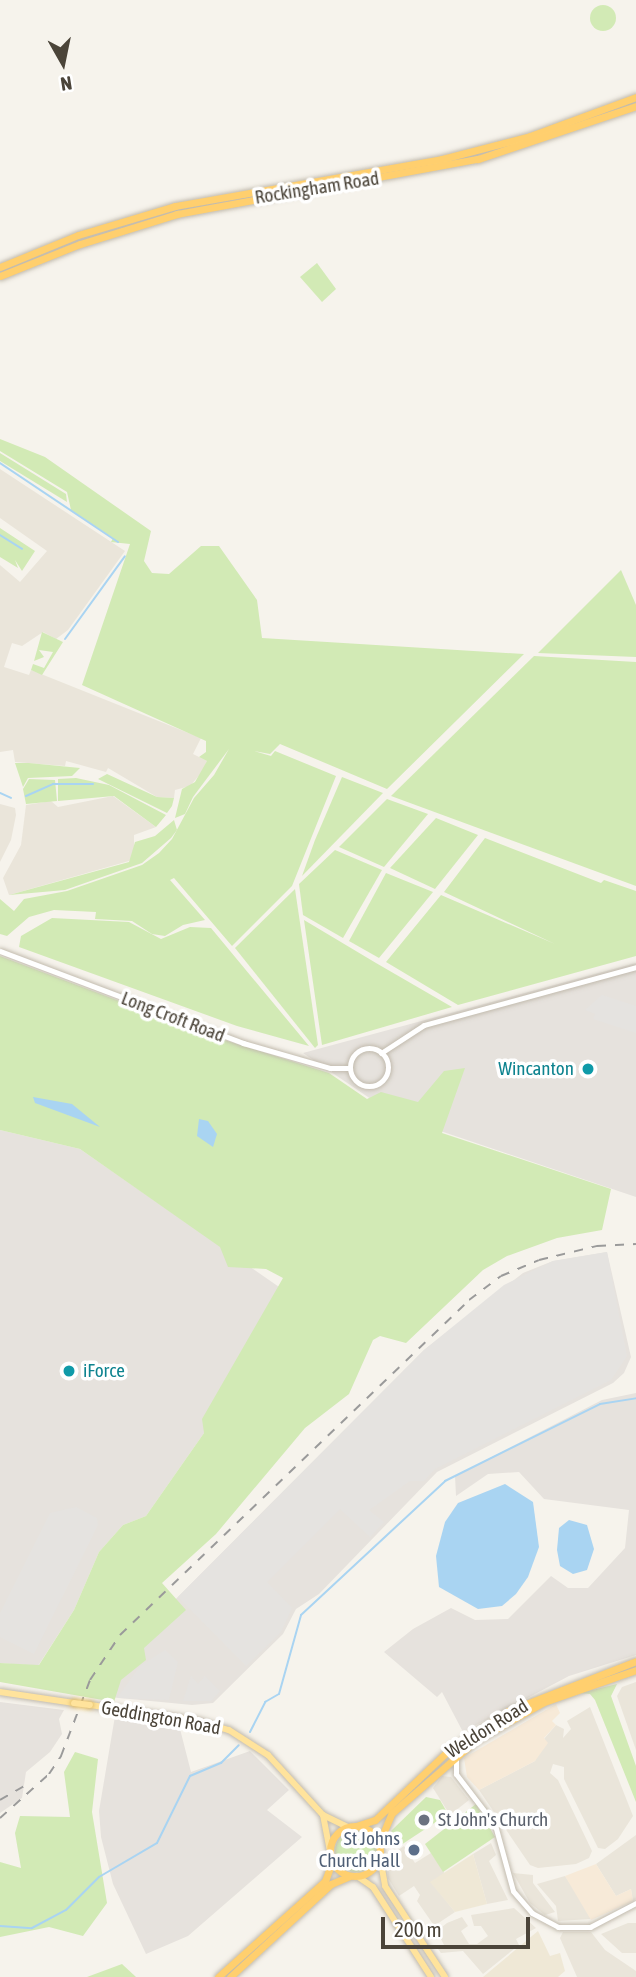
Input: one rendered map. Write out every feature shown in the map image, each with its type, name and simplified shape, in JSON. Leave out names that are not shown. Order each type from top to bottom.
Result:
[{"type":"highway","name":"Rockingham Road","points":[[0,267],[78,235],[175,206],[464,154],[560,126],[636,97]]},
{"type":"highway","name":"Rockingham Road","points":[[0,276],[80,244],[165,217],[237,201],[444,167],[533,144],[636,106]]},
{"type":"highway","name":"Weldon Road","points":[[352,1826],[375,1820],[448,1751],[508,1712],[636,1661]]},
{"type":"highway","name":"Weldon Road","points":[[379,1843],[393,1813],[459,1752],[544,1702],[636,1670]]},
{"type":"highway","points":[[218,1977],[325,1881],[332,1862],[330,1851],[337,1833],[352,1826],[368,1829],[379,1843],[380,1857],[369,1872],[331,1884],[230,1977]]},
{"type":"highway","points":[[332,1862],[354,1876]]},
{"type":"main road","name":"Geddington Road","points":[[0,1692],[199,1721],[229,1730],[268,1755],[323,1815]]},
{"type":"main road","points":[[323,1815],[352,1826]]},
{"type":"main road","points":[[323,1815],[330,1851]]},
{"type":"main road","points":[[380,1857],[385,1885],[445,1977]]},
{"type":"main road","points":[[354,1876],[373,1887],[431,1977]]},
{"type":"street","name":"Long Croft Road","points":[[0,951],[255,1047],[330,1068],[349,1068]]},
{"type":"street","points":[[381,1053],[387,1072],[376,1085],[358,1083],[349,1068],[353,1056],[363,1049],[381,1053],[424,1025],[636,967]]},
{"type":"street","points":[[456,1774],[459,1752]]},
{"type":"street","points":[[436,1771],[456,1774],[495,1825],[513,1891],[538,1918],[558,1927],[590,1927],[636,1903]]},
{"type":"shaded area","points":[[0,469],[125,551],[68,630],[56,639],[43,632],[22,646],[12,643],[4,667],[29,675],[31,670],[201,738],[193,754],[207,761],[203,771],[190,786],[175,790],[174,798],[157,797],[108,768],[106,772],[66,761],[65,766],[15,762],[13,750],[0,752],[0,565],[20,582],[47,551],[0,518]]},
{"type":"shaded area","points":[[113,796],[156,827],[134,835],[134,854],[129,861],[9,895],[3,878],[21,845],[26,805],[51,801],[58,807]]},
{"type":"shaded area","points":[[0,804],[15,808],[16,815],[11,840],[0,862]]},
{"type":"shaded area","points":[[636,963],[636,1197],[396,1116],[303,1053]]},
{"type":"shaded area","points":[[602,995],[636,1006],[636,1033],[593,1019],[595,1014],[585,1010]]},
{"type":"shaded area","points":[[0,1130],[80,1149],[282,1289],[204,1433],[146,1516],[123,1525],[99,1552],[74,1610],[38,1666],[0,1663]]},
{"type":"shaded area","points":[[607,1252],[631,1357],[624,1373],[613,1383],[437,1472],[319,1594],[296,1609],[283,1634],[213,1703],[192,1705],[99,1696],[123,1652],[424,1350],[523,1273],[553,1261]]},
{"type":"shaded area","points":[[607,1252],[627,1356],[611,1380],[435,1469],[424,1481],[410,1481],[369,1510],[384,1522],[370,1537],[340,1509],[267,1582],[292,1608],[281,1632],[246,1666],[178,1597],[424,1350],[504,1285],[553,1261]]},
{"type":"shaded area","points":[[636,1393],[636,1655],[569,1676],[463,1732],[442,1692],[437,1697],[384,1652],[413,1629],[451,1608],[475,1620],[508,1619],[551,1576],[568,1588],[588,1588],[625,1548],[629,1510],[544,1499],[519,1472],[488,1474],[456,1496],[455,1476],[602,1400]]},
{"type":"shaded area","points":[[76,1507],[97,1518],[98,1525],[34,1654],[0,1637],[0,1613],[50,1513]]},
{"type":"shaded area","points":[[165,1650],[178,1662],[169,1700],[117,1698],[140,1666]]},
{"type":"shaded area","points":[[191,1676],[198,1684],[205,1676],[220,1691],[211,1701],[183,1701]]},
{"type":"shaded area","points":[[636,1682],[636,1750],[617,1696],[622,1687]]},
{"type":"shaded area","points":[[0,1702],[64,1710],[59,1719],[62,1734],[50,1752],[26,1772],[22,1798],[0,1813]]},
{"type":"shaded area","points":[[556,1704],[560,1713],[552,1721],[556,1725],[544,1738],[548,1743],[535,1761],[479,1790],[467,1777],[464,1758]]},
{"type":"shaded area","points":[[590,1707],[633,1816],[618,1839],[605,1849],[598,1848],[564,1779],[564,1767],[553,1764],[550,1773],[558,1780],[592,1851],[589,1858],[576,1864],[538,1868],[530,1865],[479,1790],[535,1761],[544,1739],[556,1725],[564,1729],[563,1738],[571,1729],[567,1721]]},
{"type":"shaded area","points":[[115,1716],[179,1725],[191,1772],[250,1751],[289,1790],[267,1810],[302,1837],[188,1936],[146,1954],[113,1884],[101,1837],[99,1811]]},
{"type":"shaded area","points":[[442,1776],[451,1777],[469,1800],[450,1815],[433,1788]]},
{"type":"shaded area","points":[[636,1835],[636,1899],[633,1901],[631,1889],[616,1896],[596,1864]]},
{"type":"shaded area","points":[[491,1843],[496,1855],[489,1861],[508,1900],[487,1904],[473,1854]]},
{"type":"shaded area","points":[[404,1846],[415,1863],[431,1853],[445,1874],[431,1882],[455,1912],[437,1924],[433,1924],[417,1901],[420,1895],[414,1886],[399,1896],[388,1878],[387,1858]]},
{"type":"shaded area","points":[[473,1854],[487,1904],[455,1912],[430,1882]]},
{"type":"shaded area","points":[[596,1864],[616,1896],[631,1889],[633,1901],[591,1920],[565,1876]]},
{"type":"shaded area","points":[[513,1873],[533,1875],[533,1883],[555,1912],[545,1915],[530,1903]]},
{"type":"shaded area","points":[[565,1876],[586,1906],[591,1919],[558,1921],[556,1906],[537,1884]]},
{"type":"shaded area","points":[[514,1908],[536,1928],[516,1939],[519,1945],[483,1974],[463,1951],[441,1953],[438,1949],[444,1945],[437,1931],[447,1923],[462,1917],[468,1926],[461,1931],[469,1944],[477,1944],[488,1936],[481,1926],[474,1926],[471,1915]]},
{"type":"shaded area","points":[[628,1923],[636,1923],[636,1953],[622,1953],[601,1934]]},
{"type":"shaded area","points":[[538,1931],[550,1956],[560,1953],[565,1971],[558,1977],[483,1977]]},
{"type":"shaded area","points":[[563,1932],[591,1932],[605,1950],[636,1971],[636,1977],[577,1977],[560,1938]]},
{"type":"green space","points":[[603,5],[612,9],[616,18],[612,27],[603,31],[594,27],[590,18],[594,9]]},
{"type":"green space","points":[[317,263],[336,289],[322,302],[300,277]]},
{"type":"green space","points":[[0,439],[45,457],[151,531],[144,561],[152,573],[169,574],[201,546],[219,546],[257,600],[262,638],[524,654],[387,789],[280,744],[270,754],[254,751],[271,756],[275,751],[336,776],[292,886],[232,946],[174,878],[170,880],[205,920],[183,925],[165,936],[152,934],[132,921],[95,919],[96,912],[54,910],[29,917],[7,936],[0,934],[0,899],[14,911],[24,899],[67,891],[142,865],[159,853],[172,839],[194,798],[214,775],[229,749],[193,797],[185,814],[175,818],[182,789],[195,782],[207,761],[199,757],[206,752],[206,741],[82,685],[130,544],[111,542],[113,538],[71,510],[67,492],[0,451]]},
{"type":"green space","points":[[0,453],[66,494],[67,502],[0,461]]},
{"type":"green space","points":[[0,528],[35,551],[22,571],[15,560],[18,568],[0,557]]},
{"type":"green space","points":[[621,570],[636,605],[636,657],[538,653]]},
{"type":"green space","points":[[42,632],[63,642],[42,675],[31,670],[33,664],[44,668],[53,652],[39,650],[44,657],[34,661]]},
{"type":"green space","points":[[534,656],[636,662],[636,886],[391,796]]},
{"type":"green space","points":[[15,763],[80,768],[72,776],[28,778],[23,787]]},
{"type":"green space","points":[[107,774],[157,797],[174,798],[172,806],[167,813],[98,779]]},
{"type":"green space","points":[[342,777],[383,793],[302,876],[315,840]]},
{"type":"green space","points":[[76,778],[109,785],[166,815],[156,827],[114,796],[58,801],[58,779]]},
{"type":"green space","points":[[29,779],[55,780],[57,801],[26,804],[23,789]]},
{"type":"green space","points":[[387,799],[428,814],[384,867],[339,847]]},
{"type":"green space","points":[[436,818],[478,835],[435,889],[390,868]]},
{"type":"green space","points":[[174,820],[177,830],[142,863],[65,890],[9,895],[129,862],[135,842],[155,836]]},
{"type":"green space","points":[[485,838],[601,883],[604,880],[636,891],[636,956],[458,1005],[386,962],[441,895],[555,944],[444,892]]},
{"type":"green space","points":[[335,850],[382,870],[343,938],[303,915],[299,884]]},
{"type":"green space","points":[[386,873],[433,892],[379,958],[349,941]]},
{"type":"green space","points":[[295,889],[318,1045],[315,1048],[235,948]]},
{"type":"green space","points":[[52,918],[129,922],[161,939],[190,927],[211,928],[309,1046],[237,1026],[19,947],[21,936]]},
{"type":"green space","points":[[304,920],[376,963],[452,1007],[322,1045]]},
{"type":"green space","points":[[0,956],[215,1037],[329,1073],[367,1099],[381,1092],[418,1102],[444,1071],[465,1068],[442,1133],[611,1189],[602,1230],[557,1238],[507,1256],[483,1270],[406,1343],[380,1336],[373,1340],[349,1394],[305,1428],[216,1534],[162,1583],[186,1610],[144,1648],[146,1660],[121,1680],[114,1702],[0,1682],[0,1663],[39,1665],[74,1610],[99,1552],[123,1525],[146,1516],[204,1433],[202,1419],[283,1278],[266,1269],[228,1267],[220,1247],[80,1149],[0,1130]]},
{"type":"green space","points":[[617,1684],[611,1696],[636,1766],[636,1802],[595,1700],[590,1694],[580,1693]]},
{"type":"green space","points":[[75,1752],[98,1759],[92,1812],[107,1903],[83,1936],[49,1927],[0,1937],[0,1862],[21,1868],[15,1833],[20,1816],[70,1817],[64,1772]]},
{"type":"green space","points":[[426,1797],[440,1800],[448,1814],[401,1845],[391,1831]]},
{"type":"green space","points":[[476,1804],[495,1837],[443,1872],[425,1844]]},
{"type":"green space","points":[[356,1830],[371,1836],[377,1851],[371,1866],[356,1872],[341,1866],[335,1851],[341,1836]]},
{"type":"green space","points":[[122,1964],[136,1977],[87,1977]]},
{"type":"water","points":[[33,1097],[72,1104],[100,1127],[35,1103]]},
{"type":"water","points":[[199,1119],[208,1121],[217,1134],[213,1147],[197,1136]]},
{"type":"water","points":[[505,1484],[533,1502],[539,1547],[528,1577],[516,1594],[502,1606],[478,1609],[439,1587],[436,1556],[445,1522],[458,1503]]},
{"type":"water","points":[[569,1520],[587,1525],[594,1549],[587,1570],[573,1574],[560,1566],[557,1550],[559,1528]]},
{"type":"waterway","points":[[0,463],[118,542]]},
{"type":"waterway","points":[[0,535],[22,549]]},
{"type":"waterway","points":[[65,639],[125,556]]},
{"type":"waterway","points":[[26,796],[53,784],[93,784]]},
{"type":"waterway","points":[[0,793],[11,798]]},
{"type":"waterway","points":[[250,1732],[265,1702],[279,1694],[301,1615],[445,1481],[600,1404],[636,1398]]},
{"type":"waterway","points":[[0,1926],[32,1928],[66,1910],[99,1877],[157,1843],[190,1776],[221,1763],[239,1745]]},
{"type":"railway","points":[[0,1818],[49,1774],[61,1756],[90,1680],[120,1635],[469,1300],[501,1276],[539,1260],[597,1246],[636,1244]]},
{"type":"railway","points":[[0,1800],[30,1783]]},
{"type":"place","name":"Wincanton","points":[[588,1069]]},
{"type":"place","name":"iForce","points":[[69,1371]]},
{"type":"place","name":"St John's Church","points":[[424,1820]]},
{"type":"place","name":"St Johns Church Hall","points":[[414,1850]]}]
